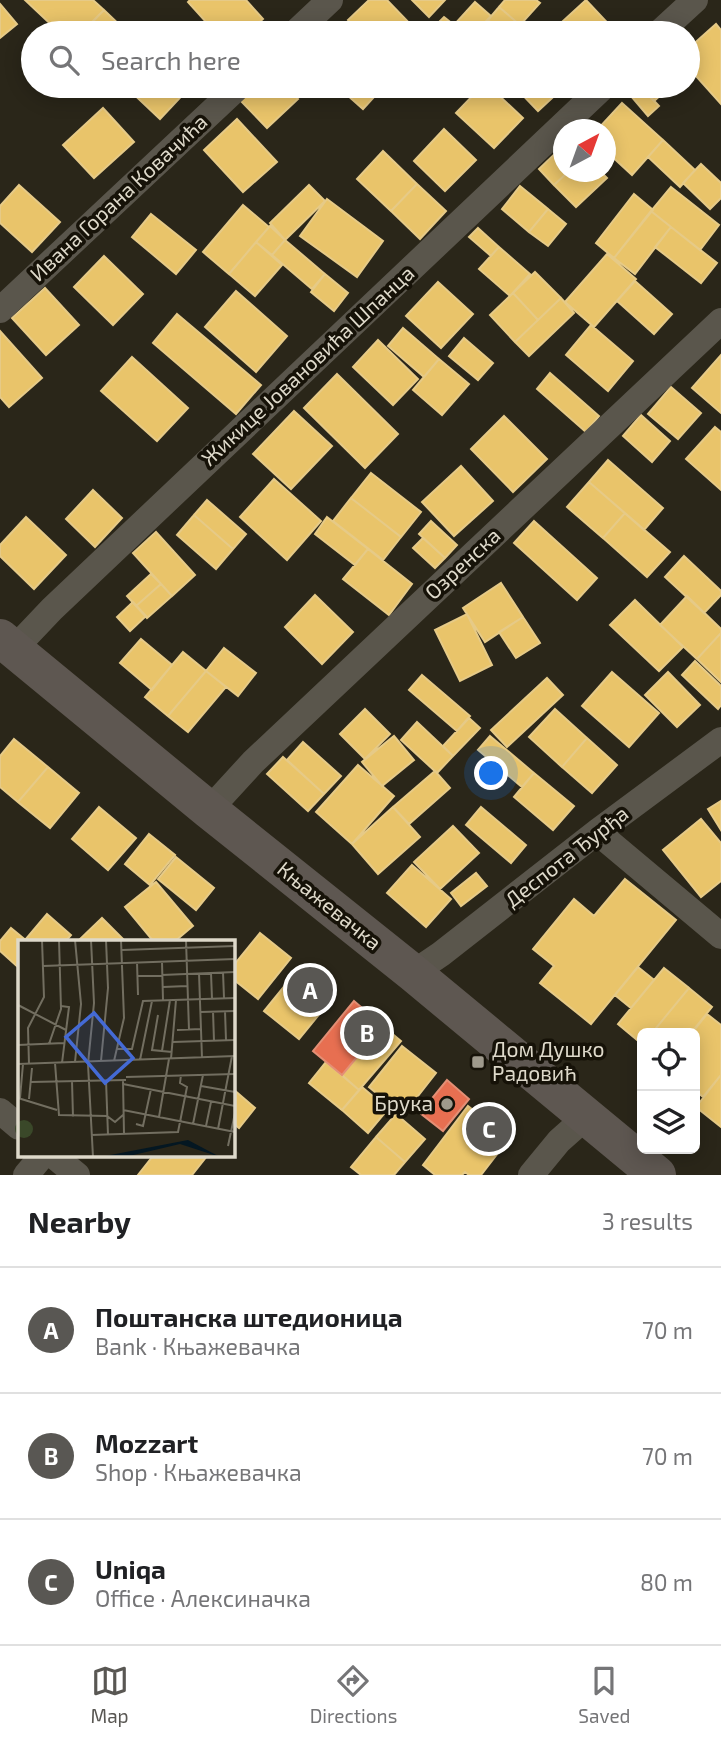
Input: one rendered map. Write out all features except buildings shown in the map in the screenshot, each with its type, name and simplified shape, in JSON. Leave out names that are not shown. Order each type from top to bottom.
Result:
[{"type":"main road","name":"Књажевачка","points":[[4,650],[413,973],[657,1175]]},
{"type":"street","points":[[308,21],[330,0]]},
{"type":"street","points":[[672,21],[695,0]]},
{"type":"street","name":"Ивана Горана Ковачића","points":[[0,310],[226,98]]},
{"type":"street","name":"Жикице Јовановића Шпанца","points":[[4,650],[52,609],[591,98]]},
{"type":"street","name":"Озренска","points":[[209,810],[253,762],[721,321]]},
{"type":"street","name":"Деспота Ђурђа","points":[[413,973],[442,954],[597,832],[721,740]]},
{"type":"street","points":[[597,832],[721,936]]},
{"type":"street","points":[[0,1111],[18,1126]]},
{"type":"street","points":[[531,1175],[559,1141],[586,1116]]},
{"type":"street","points":[[26,1175],[39,1158]]},
{"type":"street","points":[[56,1158],[77,1175]]},
{"type":"place","name":"Поштанска штедионица","points":[[310,990]]},
{"type":"place","name":"Mozzart","points":[[367,1033]]},
{"type":"place","name":"Дом Душко Радовић","points":[[478,1062]]},
{"type":"place","name":"Брука","points":[[447,1104]]},
{"type":"place","name":"Uniqa","points":[[489,1129]]}]
